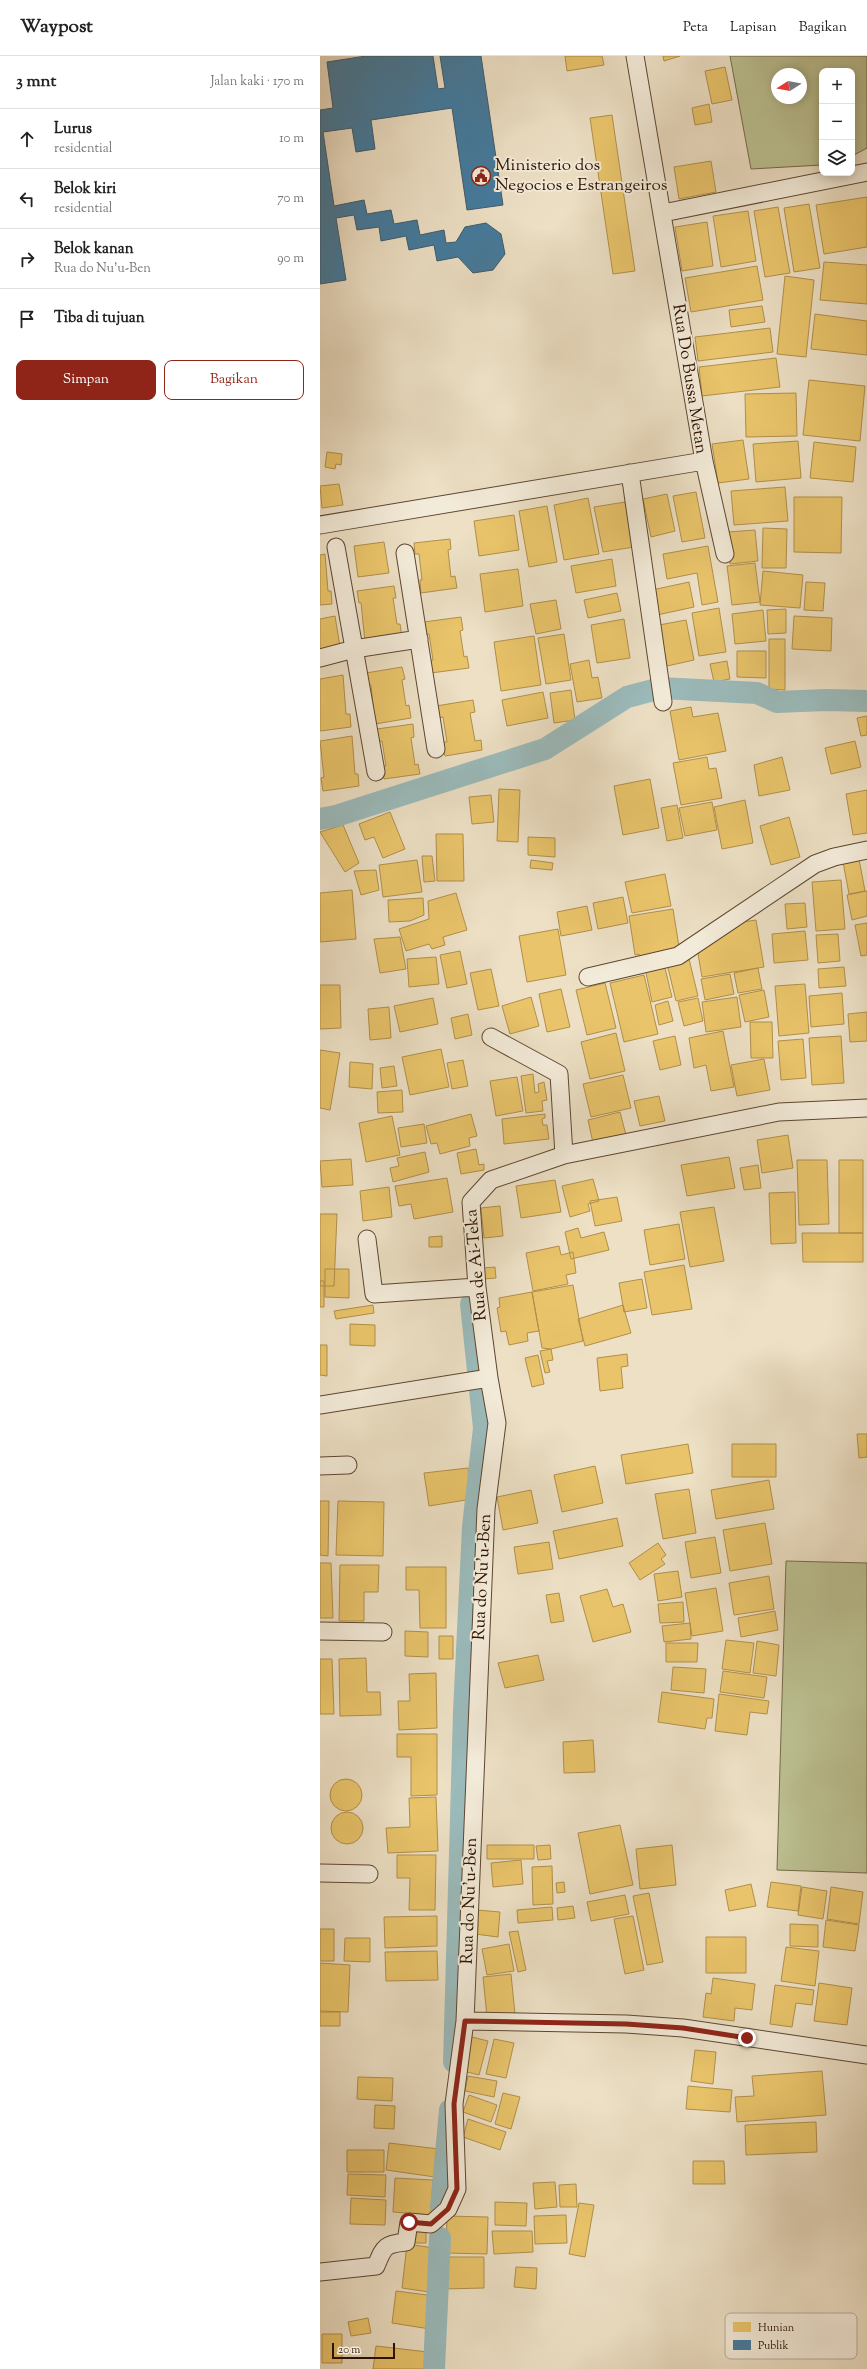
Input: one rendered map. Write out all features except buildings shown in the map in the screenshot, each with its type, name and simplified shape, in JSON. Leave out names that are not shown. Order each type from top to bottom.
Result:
[{"type":"street","name":"Rua Do Bussa Metan","points":[[320,525],[704,461],[663,213],[635,56]]},
{"type":"street","points":[[663,213],[867,172]]},
{"type":"street","points":[[704,461],[725,554]]},
{"type":"street","points":[[630,473],[663,702]]},
{"type":"street","points":[[336,548],[376,772]]},
{"type":"street","points":[[405,553],[436,749]]},
{"type":"street","points":[[320,658],[354,649],[419,639]]},
{"type":"street","points":[[588,977],[678,956],[816,864],[834,857],[867,850]]},
{"type":"street","points":[[491,1037],[559,1074],[564,1155]]},
{"type":"street","name":"Rua de Ai-Teka","points":[[489,1378],[477,1288],[471,1202],[491,1180],[564,1155],[779,1112],[867,1108]]},
{"type":"street","points":[[366,1239],[374,1294],[477,1288]]},
{"type":"street","points":[[320,1406],[489,1378]]},
{"type":"street","name":"Rua do Nu'u-Ben","points":[[320,2272],[376,2266],[382,2250],[391,2243],[406,2242],[409,2222],[431,2224],[448,2209],[457,2189],[454,2104],[465,2021],[486,1509],[497,1423],[489,1378]]},
{"type":"street","points":[[320,1466],[348,1465]]},
{"type":"street","points":[[320,1631],[383,1632]]},
{"type":"street","points":[[320,1873],[369,1874]]},
{"type":"street","points":[[465,2021],[626,2024],[683,2028],[867,2055]]},
{"type":"green space","points":[[730,56],[867,56],[867,148],[855,154],[855,68],[819,68],[819,165],[751,169]]},
{"type":"green space","points":[[786,1561],[867,1563],[867,1873],[777,1870]]},
{"type":"waterway","points":[[320,819],[336,816],[545,749],[627,697],[661,688],[757,693],[777,702],[826,700],[867,701]]},
{"type":"waterway","points":[[454,2062],[464,1712],[473,1527],[484,1428],[471,1304]]},
{"type":"waterway","points":[[441,2207],[450,2110]]},
{"type":"waterway","points":[[434,2369],[440,2238]]},
{"type":"place","name":"Ministerio dos Negocios e Estrangeiros","points":[[481,176]]},
{"type":"route","points":[[409,2222],[431,2224],[448,2209],[457,2189],[454,2104],[465,2021],[626,2024],[683,2028],[747,2038]]}]
